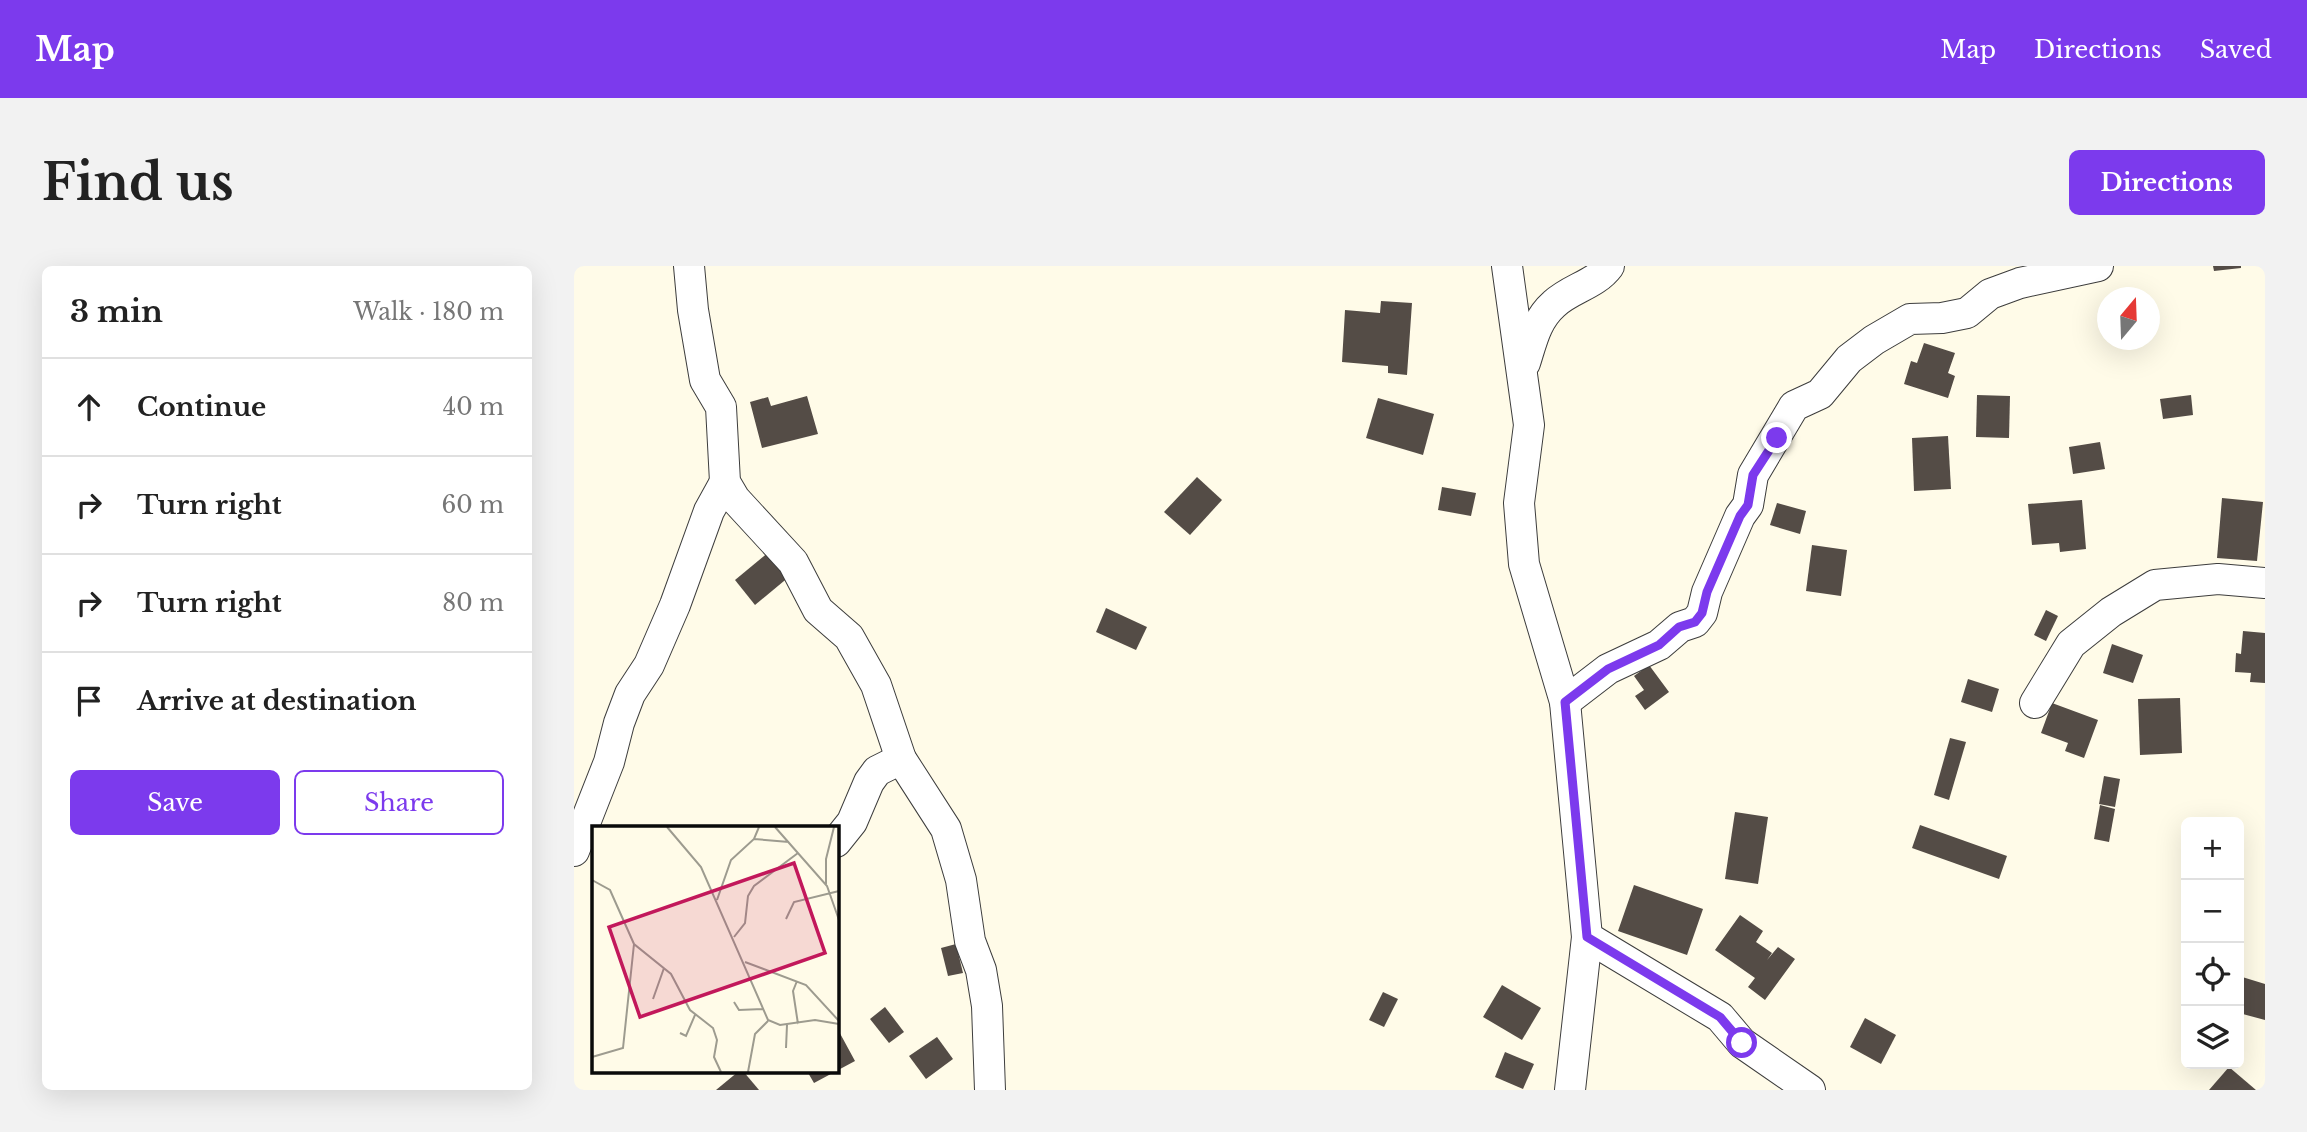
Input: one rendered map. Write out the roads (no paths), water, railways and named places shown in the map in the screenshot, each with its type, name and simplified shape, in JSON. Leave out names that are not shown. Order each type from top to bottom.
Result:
[{"type":"street","points":[[689,266],[693,310],[705,380],[721,407],[725,482],[735,499],[793,562],[818,610],[849,637],[876,685],[901,759],[946,829],[961,880],[970,941],[981,970],[987,1006],[990,1090]]},
{"type":"street","points":[[1507,266],[1529,425],[1519,503],[1524,564],[1565,702],[1587,937],[1570,1090]]},
{"type":"street","points":[[1522,373],[1538,323],[1555,303],[1601,276],[1609,266]]},
{"type":"street","points":[[1565,702],[1608,669],[1659,645],[1679,627],[1695,622],[1702,613],[1707,592],[1740,516],[1748,505],[1753,475],[1794,406],[1820,394],[1849,359],[1874,340],[1910,319],[1942,318],[1967,313],[1990,294],[2020,284],[2098,266]]},
{"type":"street","points":[[574,851],[609,762],[630,694],[649,665],[675,605],[709,511],[725,482]]},
{"type":"street","points":[[2035,704],[2071,643],[2110,612],[2155,584],[2218,579],[2265,583]]},
{"type":"street","points":[[838,839],[852,821],[869,782],[877,771],[901,759]]},
{"type":"street","points":[[1587,937],[1720,1017],[1742,1043],[1810,1090]]}]
